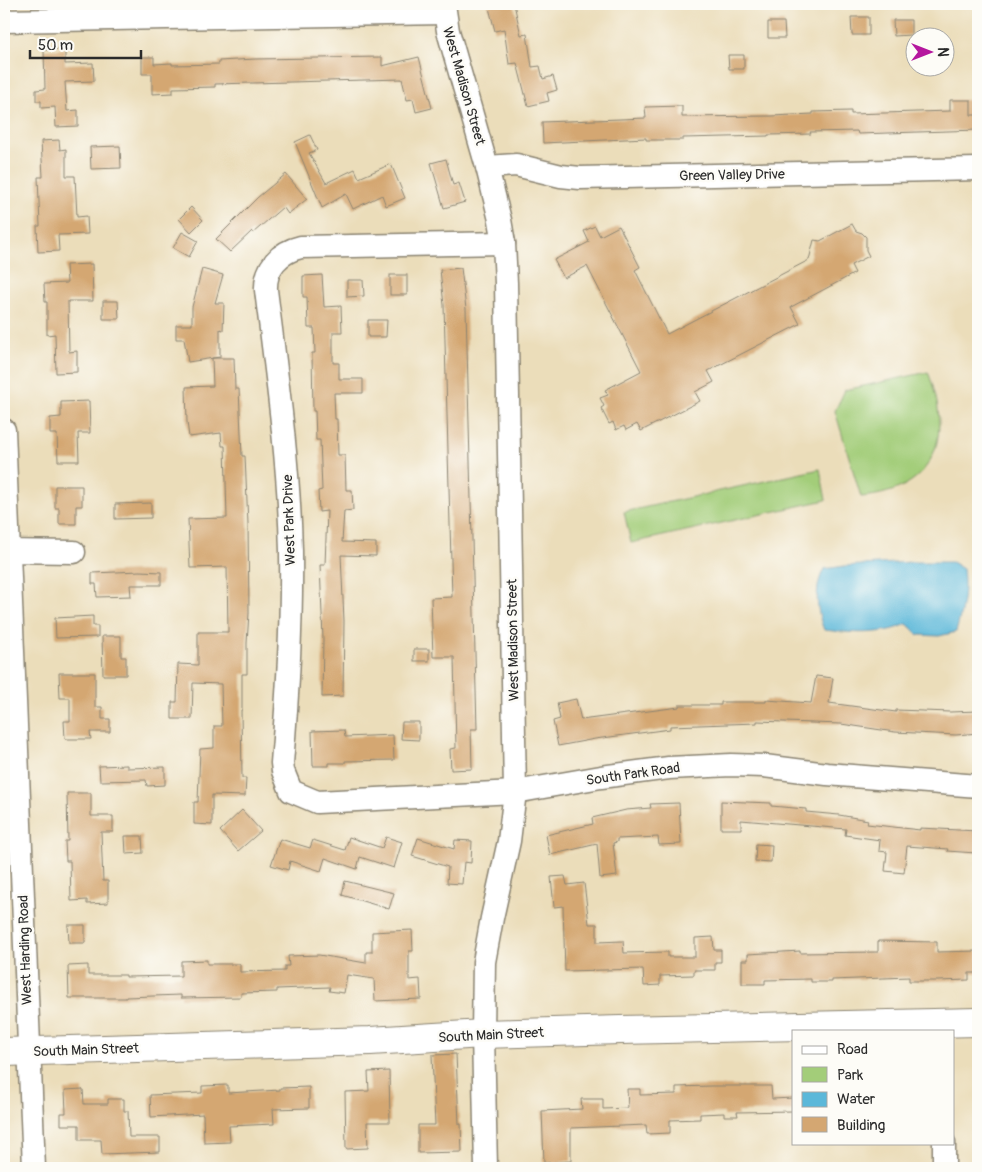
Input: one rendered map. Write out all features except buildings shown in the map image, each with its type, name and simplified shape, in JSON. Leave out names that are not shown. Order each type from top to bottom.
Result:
[{"type":"main road","name":"South Main Street","points":[[16,1052],[370,1041],[483,1034],[940,1027],[978,1022]]},
{"type":"street","points":[[4,21],[444,8]]},
{"type":"street","name":"West Madison Street","points":[[444,8],[448,31],[487,167],[504,243],[506,283],[515,792],[509,841],[484,962],[483,1034],[486,1168]]},
{"type":"street","name":"Green Valley Drive","points":[[487,167],[516,165],[561,176],[580,178],[978,169]]},
{"type":"street","name":"West Park Drive","points":[[291,791],[282,771],[291,618],[288,481],[266,280],[276,259],[293,249],[301,247],[504,243]]},
{"type":"street","name":"West Harding Road","points":[[4,430],[16,1052],[34,1168]]},
{"type":"street","points":[[6,551],[74,552]]},
{"type":"street","name":"South Park Road","points":[[291,791],[317,802],[515,792],[601,777],[669,768],[731,765],[764,766],[978,786]]},
{"type":"street","points":[[944,1144],[944,1168]]},
{"type":"green space","points":[[928,372],[939,417],[938,438],[932,456],[922,471],[907,484],[887,492],[861,497],[835,411],[845,390]]},
{"type":"green space","points":[[820,469],[826,500],[631,543],[624,512]]},
{"type":"water","points":[[912,562],[952,562],[963,569],[963,601],[956,632],[939,636],[919,635],[907,624],[877,632],[856,633],[824,630],[819,615],[817,591],[824,569]]}]
